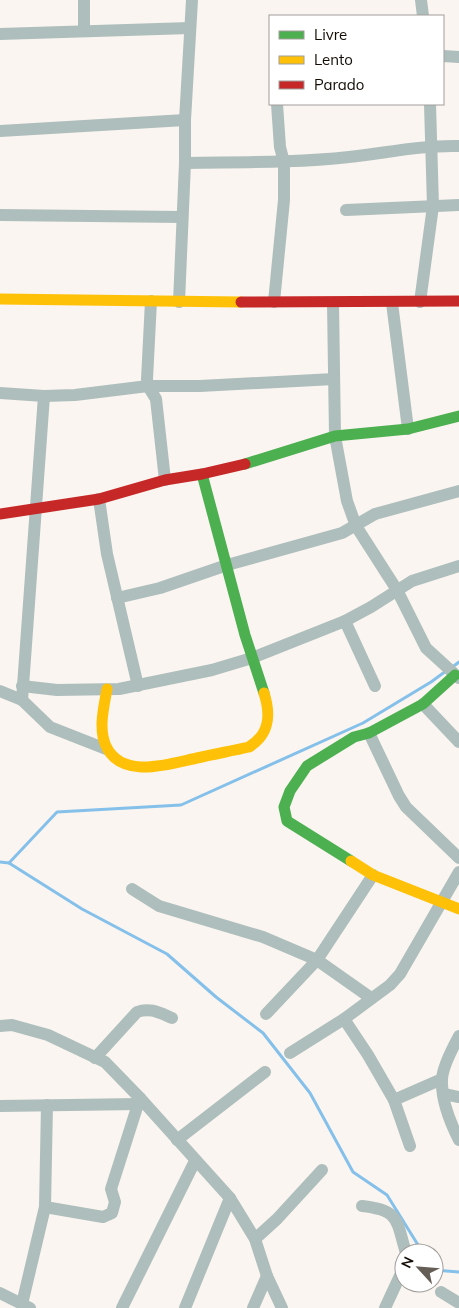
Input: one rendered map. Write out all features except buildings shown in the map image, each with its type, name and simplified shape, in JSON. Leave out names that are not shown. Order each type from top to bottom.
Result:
[{"type":"street","points":[[84,0],[84,31]]},
{"type":"street","points":[[179,302],[185,120],[192,0]]},
{"type":"street","points":[[421,0],[423,15]]},
{"type":"street","points":[[0,34],[190,28]]},
{"type":"street","points":[[444,56],[459,57]]},
{"type":"street","points":[[274,302],[284,200],[284,162],[280,147],[277,105]]},
{"type":"street","points":[[420,302],[433,206],[430,105]]},
{"type":"street","points":[[0,131],[185,120]]},
{"type":"street","points":[[185,163],[284,162],[349,157],[432,146],[459,146]]},
{"type":"street","points":[[346,210],[459,205]]},
{"type":"street","points":[[0,215],[182,217]]},
{"type":"street","points":[[0,299],[392,303],[459,301]]},
{"type":"street","points":[[151,301],[147,379],[148,386],[156,399],[165,480]]},
{"type":"street","points":[[333,302],[335,436],[347,500],[356,526],[397,590],[426,648],[456,675],[423,704],[369,733],[354,737],[307,766],[290,791],[284,807],[287,821],[373,875],[459,909]]},
{"type":"street","points":[[392,303],[408,429]]},
{"type":"street","points":[[0,393],[44,396],[75,395],[148,386],[210,386],[334,379]]},
{"type":"street","points":[[22,700],[44,396]]},
{"type":"street","points":[[0,514],[99,500],[165,480],[202,474],[259,460],[335,436],[408,429],[459,416]]},
{"type":"street","points":[[0,691],[22,700],[50,727],[106,749],[120,761],[138,767],[153,767],[250,747],[257,742],[264,734],[268,718],[266,703],[202,474]]},
{"type":"street","points":[[117,598],[160,588],[227,565],[342,533],[375,514],[459,491]]},
{"type":"street","points":[[99,500],[107,554],[138,686]]},
{"type":"street","points":[[22,686],[57,690],[107,689],[138,686],[212,670],[252,658],[345,621],[412,581],[459,566]]},
{"type":"street","points":[[345,621],[375,686]]},
{"type":"street","points":[[106,749],[101,724],[107,689]]},
{"type":"street","points":[[423,704],[459,742]]},
{"type":"street","points":[[369,733],[406,807],[459,858]]},
{"type":"street","points":[[290,1053],[390,985],[400,974],[459,872]]},
{"type":"street","points":[[266,1014],[316,960],[373,875]]},
{"type":"street","points":[[132,889],[159,906],[263,937],[316,960],[371,998]]},
{"type":"street","points":[[95,1058],[137,1012],[152,1010],[172,1018]]},
{"type":"street","points":[[344,1018],[394,1100],[410,1146]]},
{"type":"street","points":[[0,1026],[12,1025],[48,1035],[105,1062],[230,1198],[255,1239],[282,1308]]},
{"type":"street","points":[[459,1036],[452,1048],[442,1079],[449,1120],[459,1140]]},
{"type":"street","points":[[176,1140],[265,1072]]},
{"type":"street","points":[[394,1100],[442,1079]]},
{"type":"street","points":[[444,1094],[459,1097]]},
{"type":"street","points":[[0,1106],[139,1101]]},
{"type":"street","points":[[45,1208],[103,1217],[112,1213],[115,1202],[111,1189],[139,1101]]},
{"type":"street","points":[[0,1293],[26,1306],[45,1208],[47,1105]]},
{"type":"street","points":[[122,1308],[195,1161]]},
{"type":"street","points":[[255,1239],[277,1219],[322,1170]]},
{"type":"street","points":[[185,1308],[230,1198]]},
{"type":"street","points":[[362,1206],[380,1208],[389,1212],[398,1224],[403,1243]]},
{"type":"street","points":[[252,1308],[268,1276]]},
{"type":"street","points":[[385,1308],[394,1289]]},
{"type":"street","points":[[443,1293],[459,1303]]},
{"type":"waterway","points":[[451,668],[459,662]]},
{"type":"waterway","points":[[0,862],[9,863],[57,812],[181,805],[363,723],[446,671]]},
{"type":"waterway","points":[[9,863],[82,909],[167,954],[216,997],[263,1033],[310,1093],[353,1172],[387,1195],[417,1243]]},
{"type":"waterway","points":[[444,1271],[459,1272]]},
{"type":"traffic: fast","points":[[245,464],[335,436],[408,429],[459,416]]},
{"type":"traffic: fast","points":[[202,474],[245,635],[264,693]]},
{"type":"traffic: fast","points":[[351,861],[287,821],[284,807],[290,791],[307,766],[354,737],[369,733],[423,704],[455,675]]},
{"type":"traffic: slow","points":[[0,299],[241,302]]},
{"type":"traffic: slow","points":[[107,689],[102,725],[106,746],[113,757],[123,763],[147,767],[160,766],[249,747],[261,736],[267,723],[268,709],[264,693]]},
{"type":"traffic: slow","points":[[351,861],[373,875],[459,909]]},
{"type":"traffic: jam","points":[[241,302],[459,301]]},
{"type":"traffic: jam","points":[[0,514],[99,499],[165,480],[245,464]]}]
